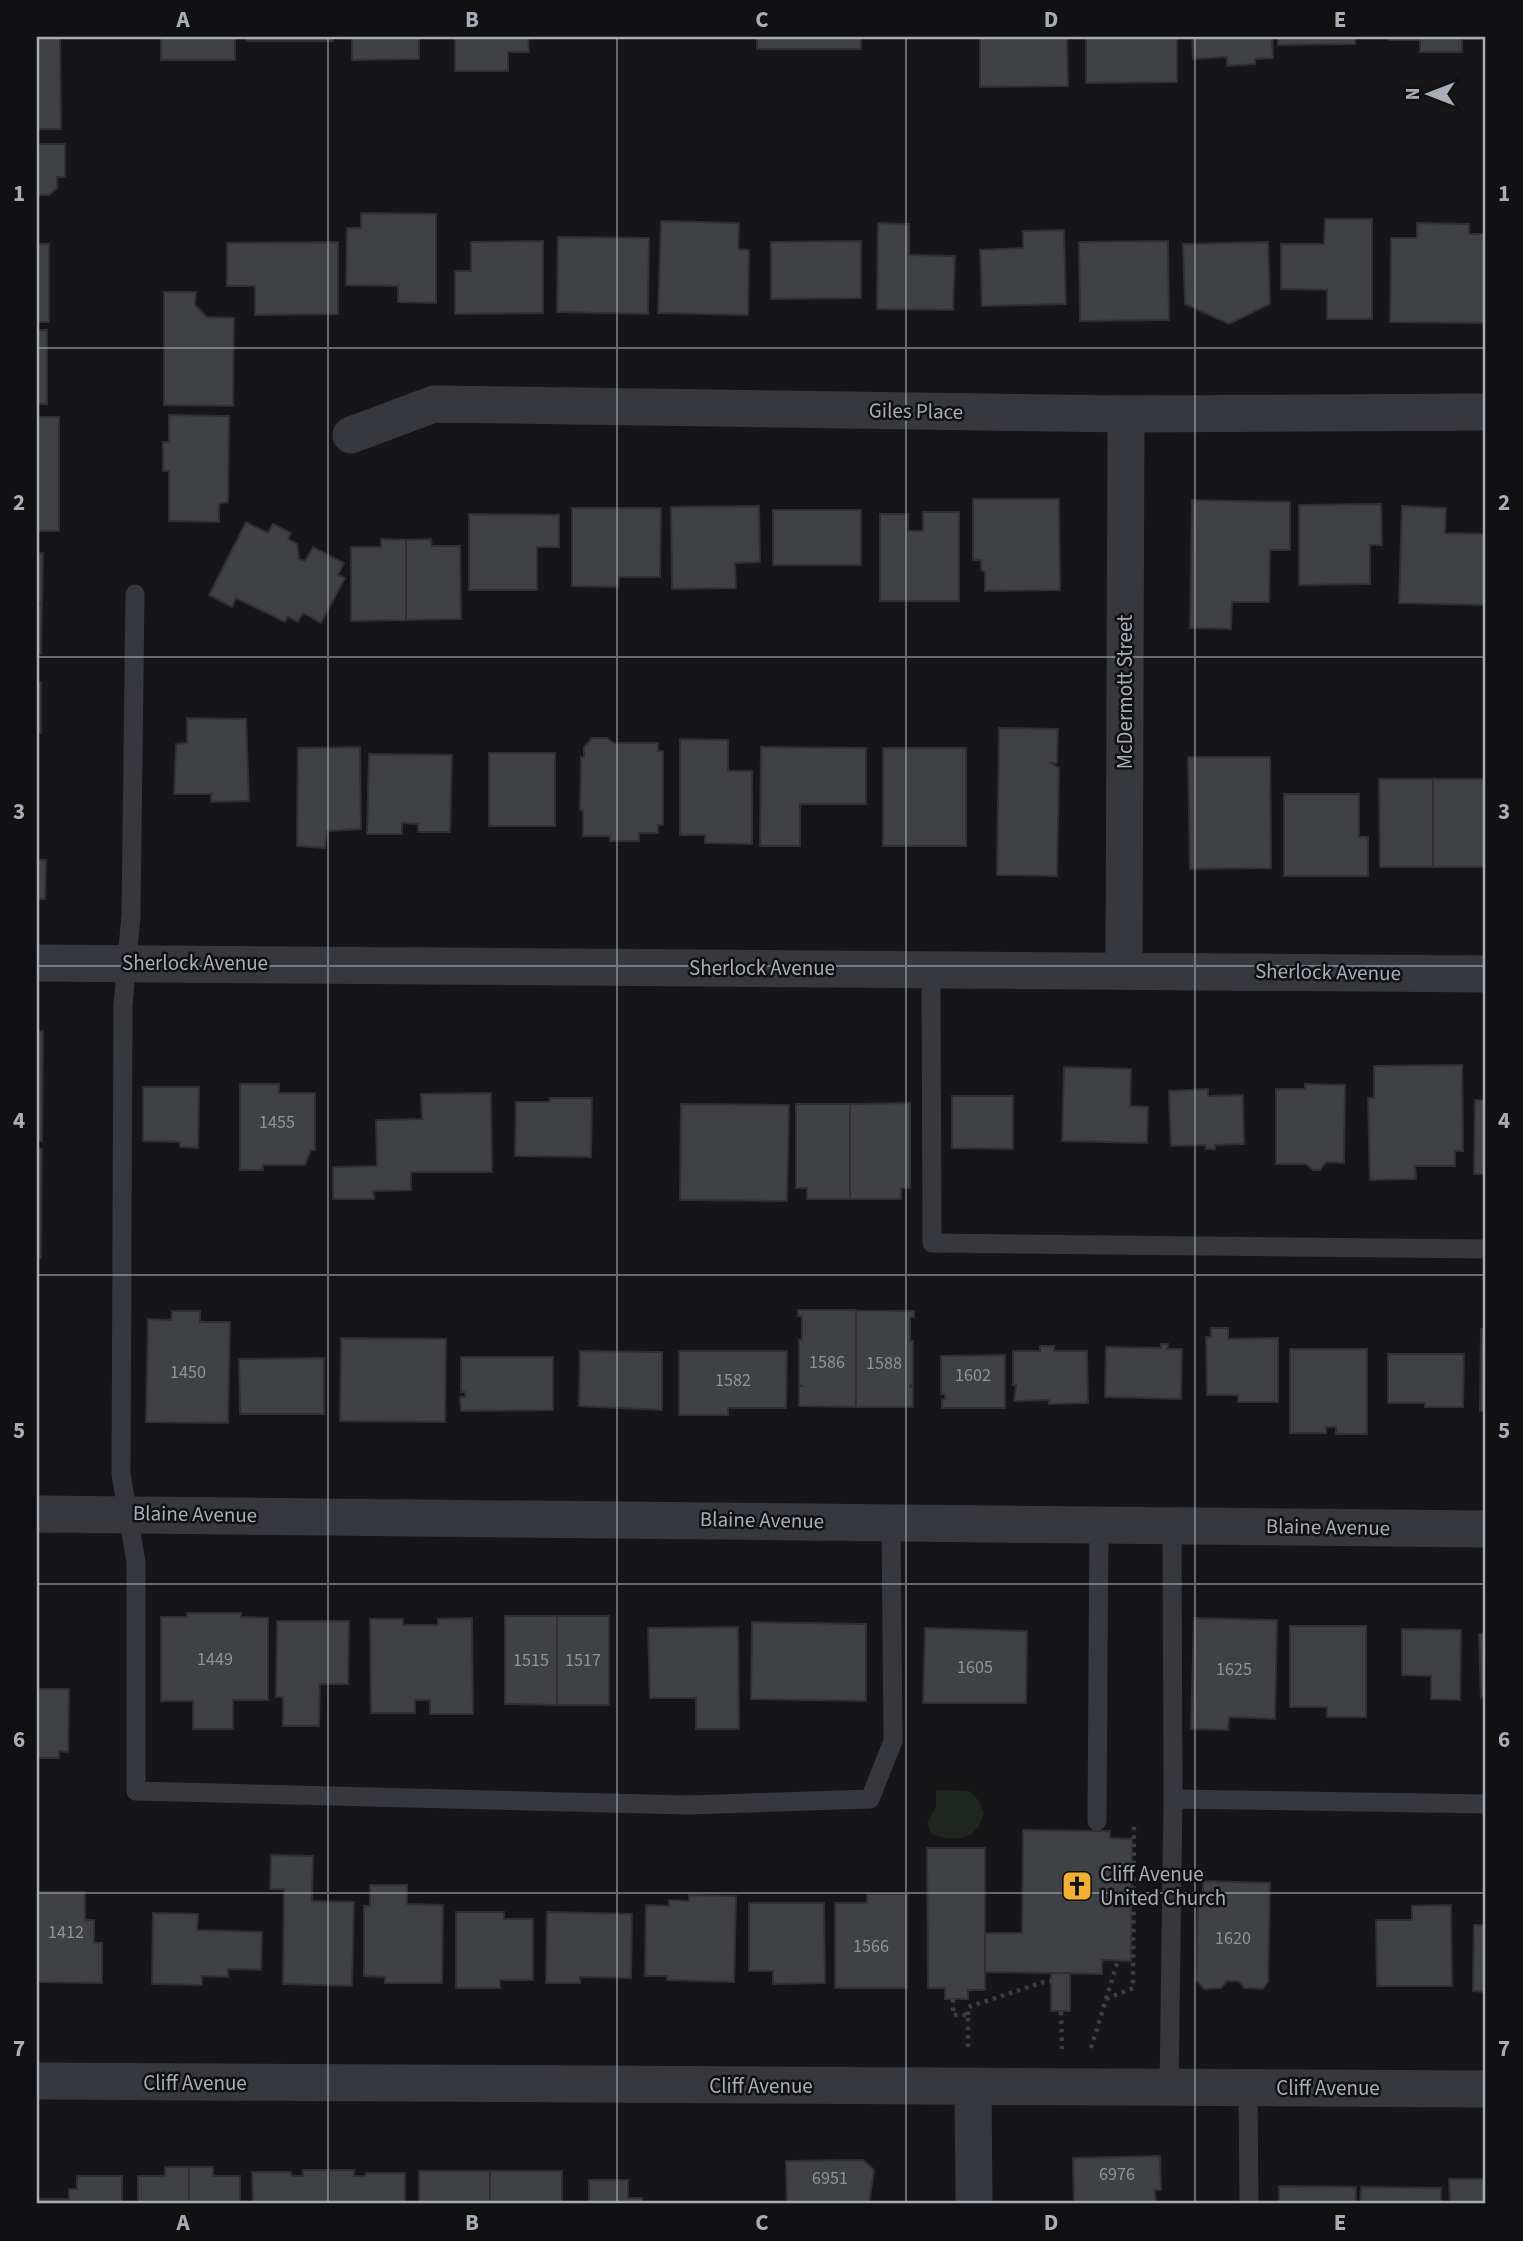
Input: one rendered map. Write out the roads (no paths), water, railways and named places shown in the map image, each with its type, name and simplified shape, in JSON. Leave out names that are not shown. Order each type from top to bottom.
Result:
[{"type":"street","name":"Giles Place","points":[[351,435],[434,404],[1126,414],[1486,412]]},
{"type":"street","name":"McDermott Street","points":[[1124,970],[1126,414]]},
{"type":"street","name":"Sherlock Avenue","points":[[37,963],[1486,974]]},
{"type":"street","name":"Blaine Avenue","points":[[37,1514],[1486,1529]]},
{"type":"street","name":"Cliff Avenue","points":[[37,2081],[1486,2089]]},
{"type":"street","points":[[973,2087],[974,2204]]},
{"type":"lane","points":[[135,594],[131,901],[123,1004],[121,1474],[136,1562],[136,1791],[688,1805],[870,1798],[893,1741],[891,1522]]},
{"type":"lane","points":[[931,969],[932,1243],[1486,1249]]},
{"type":"lane","points":[[1097,1821],[1099,1524]]},
{"type":"lane","points":[[1169,2088],[1173,1799],[1172,1525]]},
{"type":"lane","points":[[1173,1799],[1486,1804]]},
{"type":"lane","points":[[1248,2088],[1249,2204]]},
{"type":"place","name":"Cliff Avenue United Church","points":[[1077,1886]]}]
